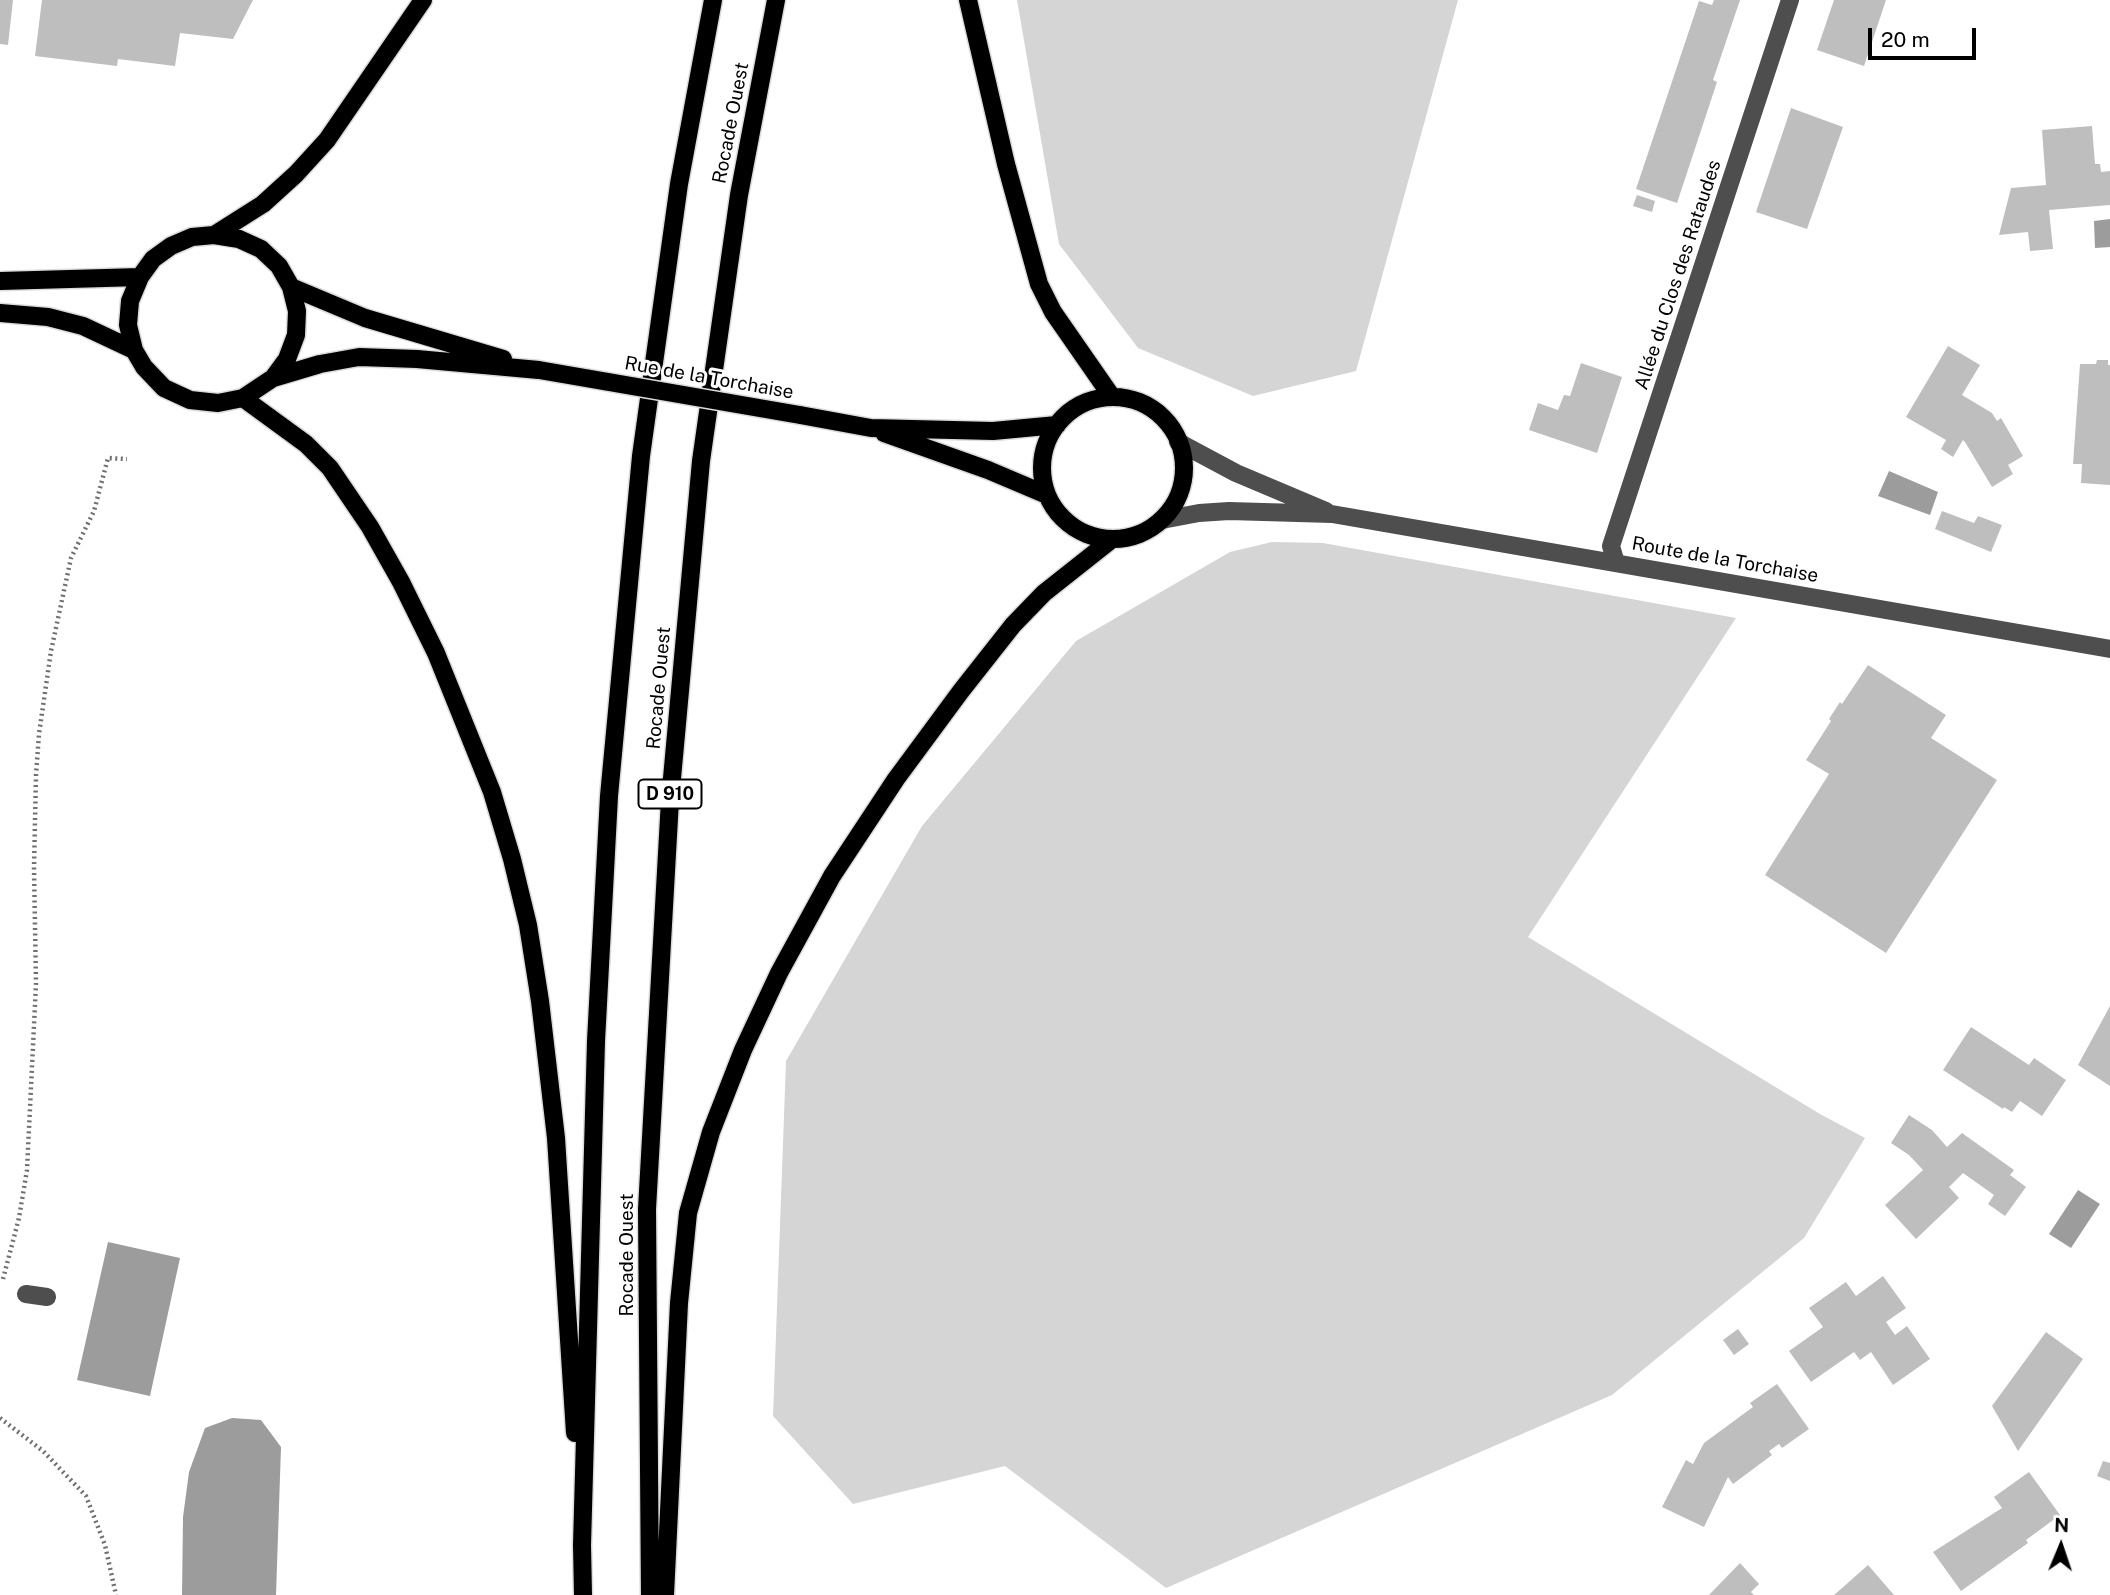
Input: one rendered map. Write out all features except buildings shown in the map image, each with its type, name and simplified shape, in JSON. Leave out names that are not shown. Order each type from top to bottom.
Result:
[{"type":"main road","points":[[215,234],[263,204],[296,174],[327,140],[423,0]]},
{"type":"main road","name":"Rocade Ouest","points":[[583,1595],[582,1545],[596,1041],[609,796],[641,456],[678,184],[713,0]]},
{"type":"main road","name":"Rocade Ouest","points":[[650,1595],[647,1209],[670,800],[701,461],[738,195],[776,0]]},
{"type":"main road","points":[[968,0],[1038,284],[1053,312],[1112,397]]},
{"type":"main road","points":[[215,234],[239,239],[261,250],[279,266],[291,287],[297,311],[296,335],[287,359],[273,378],[243,398],[218,403],[190,400],[164,387],[144,368],[134,350],[128,325],[131,300],[140,277],[153,259],[171,246],[192,237],[215,234]]},
{"type":"main road","points":[[0,281],[140,277]]},
{"type":"main road","name":"Rue de la Torchaise","points":[[291,287],[365,318],[540,370]]},
{"type":"main road","points":[[0,313],[48,317],[83,326],[134,350]]},
{"type":"main road","name":"Rue de la Torchaise","points":[[273,378],[320,364],[359,358],[417,359],[540,370],[871,428],[993,431],[1056,425]]},
{"type":"main road","points":[[1112,397],[1133,400],[1152,409],[1168,423],[1184,462],[1182,484],[1175,503],[1161,520],[1138,534],[1111,540],[1091,536],[1072,527],[1057,513],[1046,495],[1042,459],[1047,441],[1056,425],[1072,410],[1091,401],[1112,397]]},
{"type":"main road","points":[[243,398],[306,444],[330,468],[370,527],[436,653],[492,792],[508,846],[528,925],[556,1138],[582,1545]]},
{"type":"main road","name":"Rue de la Torchaise","points":[[871,428],[988,470],[1046,495]]},
{"type":"main road","points":[[665,1595],[679,1303],[688,1213],[711,1132],[743,1050],[779,973],[831,876],[896,779],[1013,625],[1044,593],[1111,540]]},
{"type":"street","name":"Allée du Clos des Rataudes","points":[[1616,563],[1611,546],[1790,0]]},
{"type":"street","name":"Route de la Torchaise","points":[[1178,442],[1236,473],[1332,513]]},
{"type":"street","name":"Route de la Torchaise","points":[[1161,520],[1229,511],[1332,513],[2110,649]]},
{"type":"street","points":[[26,1294],[47,1297]]},
{"type":"path","points":[[3,1281],[19,1218],[27,1170],[31,1118],[36,984],[36,775],[51,651],[71,558],[94,511],[108,458],[127,459]]},
{"type":"path","points":[[0,1418],[43,1451],[86,1496],[104,1545],[116,1595]]},
{"type":"shaded area","points":[[1017,0],[1458,0],[1356,371],[1253,396],[1138,348],[1059,244]]},
{"type":"shaded area","points":[[2110,219],[2110,247],[2095,248],[2094,221]]},
{"type":"shaded area","points":[[1889,471],[1938,492],[1930,515],[1878,496]]},
{"type":"shaded area","points":[[1272,542],[1323,543],[1736,618],[1528,937],[1820,1114],[1865,1138],[1804,1238],[1612,1395],[1166,1588],[1005,1466],[853,1504],[773,1416],[786,1061],[922,826],[1076,641],[1230,552]]},
{"type":"shaded area","points":[[2078,1190],[2100,1204],[2071,1248],[2049,1234]]},
{"type":"shaded area","points":[[108,1242],[180,1258],[150,1396],[77,1380]]},
{"type":"shaded area","points":[[232,1418],[261,1420],[281,1447],[276,1595],[182,1595],[183,1517],[189,1472],[205,1428]]}]
